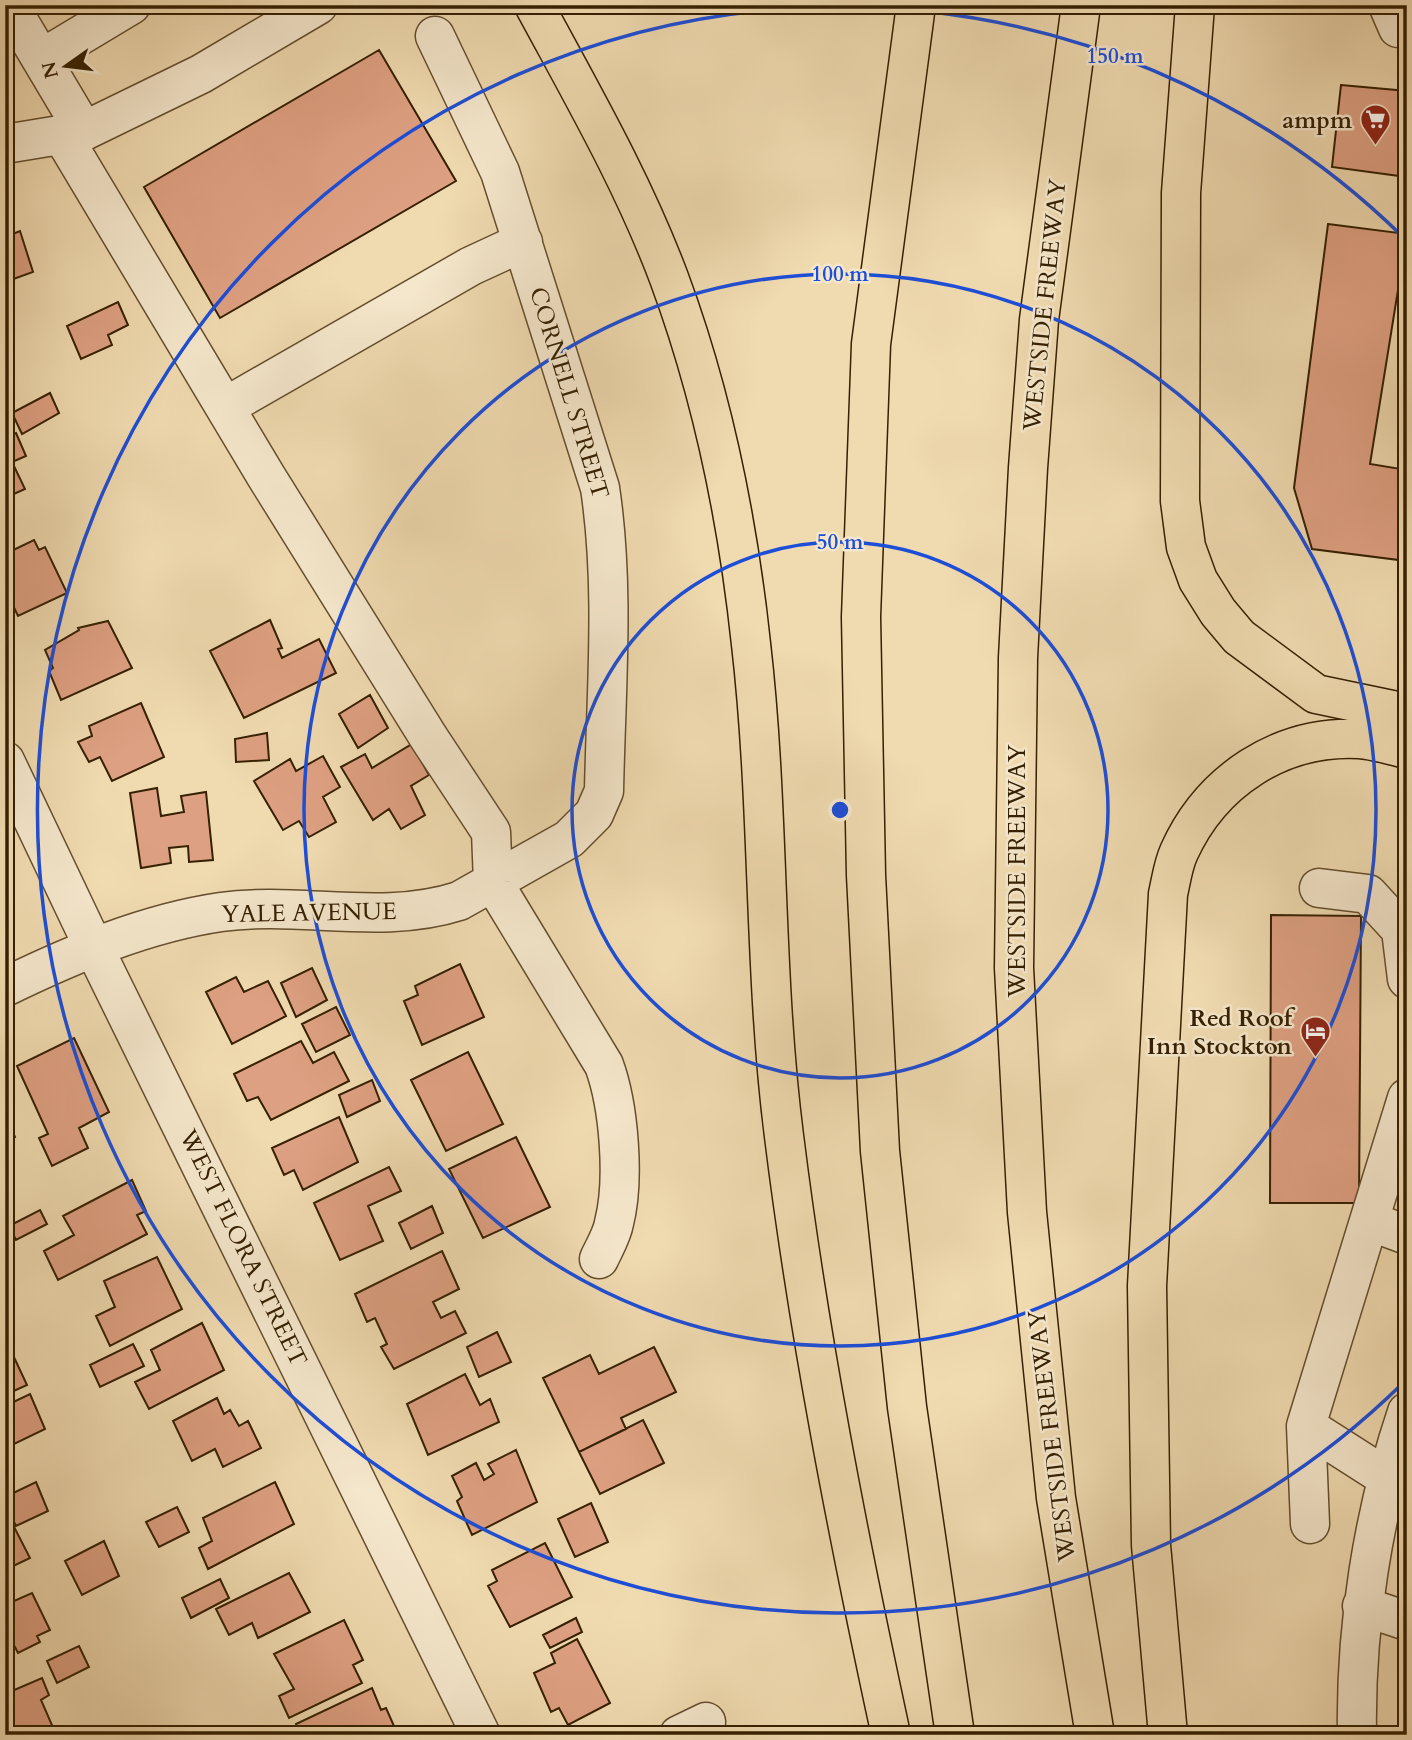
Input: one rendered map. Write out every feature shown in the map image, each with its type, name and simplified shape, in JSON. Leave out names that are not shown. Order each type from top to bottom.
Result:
[{"type":"highway","points":[[534,5],[636,199],[670,280],[710,415],[741,564],[752,645],[769,985],[783,1134],[818,1375],[854,1564],[891,1735]]},
{"type":"highway","points":[[916,5],[871,344],[861,617],[866,875],[880,1151],[907,1407],[955,1735]]},
{"type":"highway","name":"WESTSIDE FREEWAY","points":[[1081,5],[1039,320],[1028,468],[1018,658],[1014,968],[1027,1213],[1056,1498],[1095,1735]]},
{"type":"highway","points":[[1195,5],[1181,193],[1180,501],[1186,547],[1198,580],[1217,612],[1239,637],[1316,694],[1407,713]]},
{"type":"highway","points":[[1316,694],[1373,692],[1407,685]]},
{"type":"highway","points":[[1168,1735],[1151,1545],[1147,1286],[1154,1117],[1171,881],[1178,855],[1192,828],[1214,799],[1252,764],[1300,745],[1359,739],[1407,749]]},
{"type":"street","points":[[9,5],[41,59],[73,133],[225,407],[429,738],[491,832],[493,882],[604,1065],[611,1082],[618,1187],[614,1225],[599,1259]]},
{"type":"street","points":[[41,59],[131,5]]},
{"type":"street","points":[[5,144],[73,133],[201,74],[317,5]]},
{"type":"street","name":"CORNELL STREET","points":[[435,36],[500,173],[600,488],[606,523],[604,791],[594,814],[569,839],[493,882]]},
{"type":"street","points":[[225,407],[471,266],[523,242]]},
{"type":"street","name":"WEST FLORA STREET","points":[[5,761],[94,948],[481,1735]]},
{"type":"street","name":"YALE AVENUE","points":[[5,987],[142,929],[222,912],[303,909],[379,915],[443,906],[493,882]]},
{"type":"street","points":[[1319,888],[1368,894],[1401,930],[1407,979]]},
{"type":"street","points":[[1310,1524],[1306,1426],[1407,1098]]},
{"type":"street","points":[[1369,1221],[1407,1235]]},
{"type":"street","points":[[1357,1735],[1362,1606],[1389,1479],[1407,1412]]},
{"type":"street","points":[[1306,1426],[1389,1479]]},
{"type":"street","points":[[1362,1606],[1407,1621]]},
{"type":"building","points":[[379,50],[456,181],[220,318],[144,187]]},
{"type":"building","points":[[1341,85],[1407,91],[1407,177],[1332,167]]},
{"type":"building","points":[[1328,224],[1407,234],[1370,464],[1407,470],[1407,561],[1312,549],[1294,488]]},
{"type":"building","points":[[20,231],[33,272],[5,282],[5,237]]},
{"type":"building","points":[[118,302],[128,325],[108,335],[112,345],[81,359],[67,326]]},
{"type":"building","points":[[50,393],[59,413],[22,434],[12,413]]},
{"type":"building","points":[[16,433],[26,456],[12,462],[25,489],[5,498],[5,438]]},
{"type":"building","points":[[34,540],[39,550],[45,547],[67,593],[18,616],[9,597],[5,599],[5,554]]},
{"type":"building","points":[[270,620],[282,648],[278,649],[282,658],[319,639],[336,673],[244,718],[210,651]]},
{"type":"building","points":[[108,621],[132,668],[61,700],[49,671],[53,668],[45,650],[79,630],[78,628]]},
{"type":"building","points":[[370,695],[388,728],[358,748],[339,714]]},
{"type":"building","points":[[141,703],[164,757],[112,781],[100,757],[89,762],[78,742],[92,736],[89,726]]},
{"type":"building","points":[[267,733],[269,760],[236,762],[235,739]]},
{"type":"building","points":[[412,744],[429,775],[411,786],[425,815],[401,829],[389,809],[373,820],[341,767],[365,754],[372,768]]},
{"type":"building","points":[[323,756],[340,787],[323,797],[336,822],[309,837],[299,821],[283,830],[254,781],[290,759],[296,771]]},
{"type":"building","points":[[157,788],[161,816],[184,812],[181,796],[206,792],[213,860],[189,862],[188,846],[169,848],[171,863],[141,868],[130,793]]},
{"type":"building","name":"Red Roof Inn Stockton","points":[[1271,915],[1361,916],[1359,1203],[1270,1203]]},
{"type":"building","points":[[460,964],[484,1017],[422,1045],[404,1001],[418,995],[415,986]]},
{"type":"building","points":[[312,968],[327,1000],[296,1017],[281,983]]},
{"type":"building","points":[[236,977],[244,992],[268,981],[286,1016],[232,1044],[206,992]]},
{"type":"building","points":[[336,1007],[350,1035],[316,1052],[302,1024]]},
{"type":"building","points":[[74,1038],[109,1112],[79,1128],[88,1148],[52,1166],[39,1138],[48,1134],[17,1066]]},
{"type":"building","points":[[301,1041],[313,1063],[334,1052],[349,1081],[271,1120],[258,1097],[247,1101],[234,1074]]},
{"type":"building","points":[[468,1052],[503,1124],[446,1151],[411,1080]]},
{"type":"building","points":[[372,1080],[380,1101],[347,1117],[339,1095]]},
{"type":"building","points":[[5,1114],[15,1137],[5,1142]]},
{"type":"building","points":[[339,1117],[358,1162],[303,1190],[294,1170],[284,1175],[272,1148]]},
{"type":"building","points":[[516,1137],[550,1207],[483,1238],[449,1169]]},
{"type":"building","points":[[389,1167],[401,1191],[368,1206],[383,1241],[340,1260],[314,1203]]},
{"type":"building","points":[[132,1180],[146,1211],[137,1215],[147,1234],[58,1280],[44,1251],[74,1235],[63,1216]]},
{"type":"building","points":[[432,1206],[443,1233],[411,1249],[399,1223]]},
{"type":"building","points":[[40,1210],[47,1224],[16,1240],[9,1226]]},
{"type":"building","points":[[442,1251],[459,1289],[433,1302],[441,1318],[455,1311],[466,1333],[394,1369],[381,1347],[387,1344],[375,1318],[367,1322],[355,1294]]},
{"type":"building","points":[[157,1257],[182,1309],[110,1346],[96,1316],[115,1307],[104,1281]]},
{"type":"building","points":[[202,1323],[224,1370],[149,1409],[135,1382],[160,1370],[151,1350]]},
{"type":"building","points":[[497,1332],[511,1362],[479,1377],[467,1347]]},
{"type":"building","points":[[5,1338],[27,1385],[5,1395]]},
{"type":"building","points":[[133,1344],[144,1366],[100,1387],[90,1365]]},
{"type":"building","points":[[654,1347],[676,1392],[621,1418],[626,1429],[579,1452],[543,1378],[590,1355],[599,1374]]},
{"type":"building","points":[[465,1374],[480,1405],[490,1399],[499,1422],[428,1455],[407,1404]]},
{"type":"building","points":[[30,1394],[45,1429],[10,1446],[5,1434],[5,1406]]},
{"type":"building","points":[[217,1398],[224,1414],[230,1410],[239,1426],[248,1421],[261,1448],[223,1467],[215,1449],[192,1461],[173,1421]]},
{"type":"building","points":[[643,1420],[664,1463],[600,1494],[579,1452]]},
{"type":"building","points":[[516,1450],[537,1502],[472,1535],[457,1501],[462,1497],[452,1476],[476,1463],[484,1480],[494,1474],[488,1464]]},
{"type":"building","points":[[36,1482],[48,1511],[16,1526],[5,1504],[5,1497]]},
{"type":"building","points":[[275,1482],[294,1524],[208,1569],[199,1548],[212,1541],[203,1518]]},
{"type":"building","points":[[591,1503],[608,1542],[575,1557],[558,1519]]},
{"type":"building","points":[[177,1507],[189,1532],[159,1547],[146,1522]]},
{"type":"building","points":[[10,1519],[30,1558],[5,1570],[5,1522]]},
{"type":"building","points":[[104,1541],[119,1576],[82,1595],[65,1561]]},
{"type":"building","points":[[545,1543],[572,1597],[510,1627],[488,1586],[497,1581],[492,1570]]},
{"type":"building","points":[[289,1573],[310,1612],[258,1638],[252,1623],[229,1635],[216,1609]]},
{"type":"building","points":[[220,1579],[229,1598],[191,1618],[182,1598]]},
{"type":"building","points":[[32,1593],[50,1630],[37,1636],[40,1642],[18,1653],[15,1647],[5,1652],[5,1605]]},
{"type":"building","points":[[576,1618],[582,1632],[550,1648],[543,1635]]},
{"type":"building","points":[[344,1620],[363,1660],[353,1665],[362,1683],[289,1718],[279,1696],[294,1689],[274,1654]]},
{"type":"building","points":[[577,1639],[610,1703],[568,1725],[559,1708],[551,1712],[534,1673],[555,1663],[551,1653]]},
{"type":"building","points":[[79,1646],[89,1667],[57,1683],[47,1661]]},
{"type":"building","points":[[42,1678],[49,1695],[41,1700],[55,1732],[5,1735],[5,1694]]},
{"type":"building","points":[[372,1688],[381,1710],[386,1708],[398,1735],[301,1735],[296,1724]]},
{"type":"place","name":"ampm","points":[[1375,147]]},
{"type":"place","name":"Red Roof Inn Stockton","points":[[1315,1059]]}]
